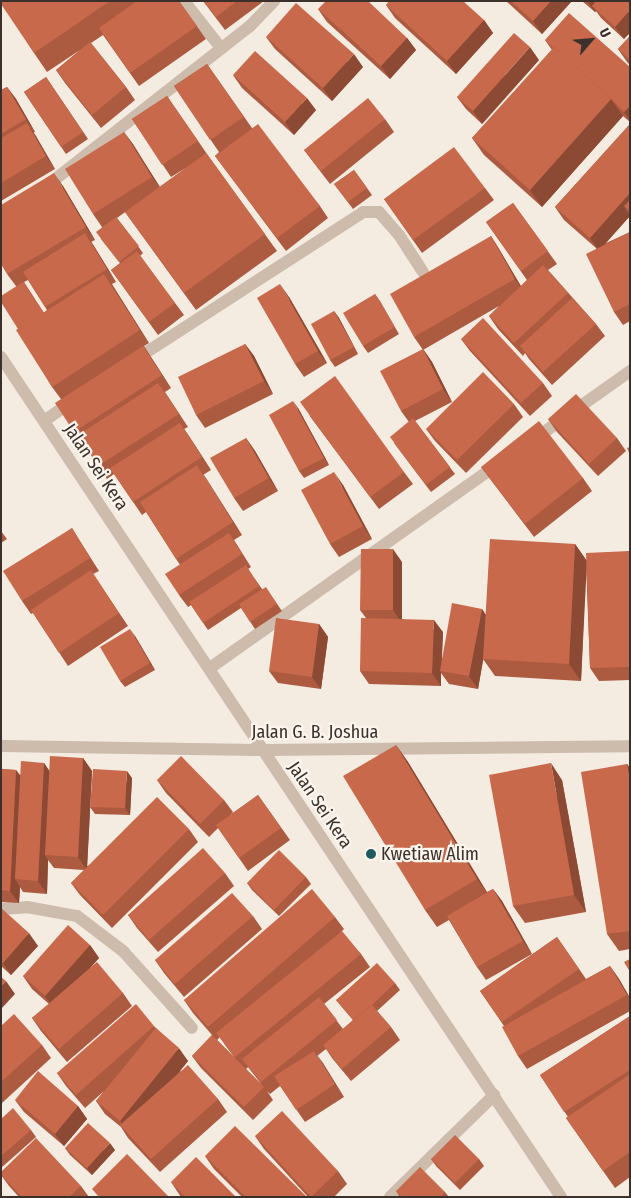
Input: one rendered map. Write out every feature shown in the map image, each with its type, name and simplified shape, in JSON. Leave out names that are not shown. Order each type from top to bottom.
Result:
[{"type":"street","points":[[184,1],[221,48]]},
{"type":"street","points":[[34,194],[59,178],[189,72],[250,26],[274,1]]},
{"type":"street","points":[[118,372],[363,212],[378,212],[399,235],[423,272]]},
{"type":"street","name":"Jalan Sei Kera","points":[[1,357],[210,668],[560,1197]]},
{"type":"street","points":[[525,445],[630,371]]},
{"type":"street","points":[[44,421],[85,393]]},
{"type":"street","points":[[210,668],[509,457]]},
{"type":"street","name":"Jalan G. B. Joshua","points":[[1,746],[263,750],[630,746]]},
{"type":"street","points":[[1,909],[27,907],[77,916],[124,952],[192,1028]]},
{"type":"street","points":[[390,1197],[494,1095]]},
{"type":"building","points":[[1,1],[110,1],[34,53],[1,4]]},
{"type":"building","points":[[137,1],[179,1],[197,26],[130,73],[99,28]]},
{"type":"building","points":[[204,1],[237,1],[216,17]]},
{"type":"building","points":[[326,1],[368,1],[407,38],[381,66],[318,9]]},
{"type":"building","points":[[389,1],[463,1],[484,20],[447,61],[386,5]]},
{"type":"building","points":[[511,1],[551,1],[533,21]]},
{"type":"building","points":[[596,1],[630,1],[630,10],[615,27],[592,6]]},
{"type":"building","points":[[296,3],[354,54],[323,88],[266,37]]},
{"type":"building","points":[[569,13],[630,67],[630,106],[624,112],[545,40]]},
{"type":"building","points":[[514,33],[530,47],[473,111],[457,97]]},
{"type":"building","points":[[630,36],[630,60],[618,49]]},
{"type":"building","points":[[90,42],[126,87],[92,115],[56,70]]},
{"type":"building","points":[[554,47],[611,99],[530,190],[472,138]]},
{"type":"building","points":[[255,51],[307,98],[285,122],[233,75]]},
{"type":"building","points":[[207,64],[244,117],[210,140],[174,86]]},
{"type":"building","points":[[46,77],[83,132],[61,147],[24,92]]},
{"type":"building","points":[[7,87],[26,119],[1,134],[1,90]]},
{"type":"building","points":[[167,96],[198,141],[162,165],[132,119]]},
{"type":"building","points":[[368,98],[385,119],[321,171],[304,150]]},
{"type":"building","points":[[27,123],[46,156],[1,183],[1,138]]},
{"type":"building","points":[[258,124],[320,206],[277,238],[215,156]]},
{"type":"building","points":[[630,124],[630,193],[590,238],[555,207]]},
{"type":"building","points":[[124,132],[152,177],[93,214],[65,169]]},
{"type":"building","points":[[454,147],[485,188],[413,240],[384,199]]},
{"type":"building","points":[[206,153],[265,234],[184,293],[125,212]]},
{"type":"building","points":[[354,170],[367,188],[348,202],[334,184]]},
{"type":"building","points":[[54,173],[86,227],[7,274],[1,264],[1,205]]},
{"type":"building","points":[[630,200],[630,212],[624,206]]},
{"type":"building","points":[[513,203],[548,251],[521,271],[486,222]]},
{"type":"building","points":[[116,217],[139,246],[119,262],[96,232]]},
{"type":"building","points":[[630,232],[630,304],[614,312],[586,254]]},
{"type":"building","points":[[85,233],[107,269],[45,307],[23,272]]},
{"type":"building","points":[[491,236],[515,279],[414,337],[390,294]]},
{"type":"building","points":[[137,251],[175,303],[149,322],[111,270]]},
{"type":"building","points":[[543,265],[568,293],[514,343],[489,316]]},
{"type":"building","points":[[104,274],[140,330],[52,387],[16,330]]},
{"type":"building","points":[[23,282],[44,313],[18,329],[1,302],[1,296]]},
{"type":"building","points":[[280,284],[318,351],[295,364],[257,298]]},
{"type":"building","points":[[375,294],[395,327],[363,346],[343,313]]},
{"type":"building","points":[[572,298],[596,324],[543,372],[520,346]]},
{"type":"building","points":[[334,311],[354,347],[330,360],[311,324]]},
{"type":"building","points":[[483,318],[543,383],[521,403],[461,339]]},
{"type":"building","points":[[245,344],[264,381],[196,415],[178,377]]},
{"type":"building","points":[[143,346],[162,375],[74,432],[55,403]]},
{"type":"building","points":[[423,349],[443,389],[401,411],[380,371]]},
{"type":"building","points":[[483,372],[514,404],[457,460],[426,429]]},
{"type":"building","points":[[335,376],[404,472],[370,497],[300,402]]},
{"type":"building","points":[[158,383],[179,414],[98,466],[78,435]]},
{"type":"building","points":[[576,394],[617,438],[589,464],[548,419]]},
{"type":"building","points":[[293,401],[324,458],[299,471],[269,415]]},
{"type":"building","points":[[413,418],[450,467],[426,485],[390,437]]},
{"type":"building","points":[[539,421],[583,478],[525,524],[481,467]]},
{"type":"building","points":[[180,423],[202,457],[133,502],[110,468]]},
{"type":"building","points":[[246,438],[269,478],[234,498],[210,458]]},
{"type":"building","points":[[197,465],[233,522],[176,559],[140,502]]},
{"type":"building","points":[[334,472],[363,526],[330,544],[301,490]]},
{"type":"building","points":[[72,528],[90,558],[22,601],[3,571]]},
{"type":"building","points":[[229,533],[242,554],[179,595],[165,574]]},
{"type":"building","points":[[490,539],[575,544],[569,664],[483,659]]},
{"type":"building","points":[[361,549],[393,549],[393,610],[360,610]]},
{"type":"building","points":[[630,551],[630,667],[590,668],[586,553]]},
{"type":"building","points":[[246,565],[259,586],[203,623],[189,602]]},
{"type":"building","points":[[91,570],[119,613],[59,653],[31,610]]},
{"type":"building","points":[[266,587],[277,604],[250,622],[239,604]]},
{"type":"building","points":[[452,603],[482,609],[469,676],[440,671]]},
{"type":"building","points":[[276,618],[319,624],[312,677],[269,671]]},
{"type":"building","points":[[361,618],[434,620],[432,673],[360,671]]},
{"type":"building","points":[[130,629],[150,663],[120,681],[100,647]]},
{"type":"building","points":[[396,745],[477,879],[425,910],[343,776]]},
{"type":"building","points":[[50,756],[83,758],[78,857],[45,855]]},
{"type":"building","points":[[181,756],[224,800],[200,824],[157,780]]},
{"type":"building","points":[[21,761],[44,763],[38,881],[15,879]]},
{"type":"building","points":[[551,763],[574,895],[513,906],[489,775]]},
{"type":"building","points":[[627,764],[630,780],[630,931],[607,934],[581,772]]},
{"type":"building","points":[[1,769],[16,770],[10,891],[1,890]]},
{"type":"building","points":[[93,769],[127,771],[125,808],[90,807]]},
{"type":"building","points":[[258,795],[281,828],[239,858],[216,825]]},
{"type":"building","points":[[157,797],[189,829],[103,915],[71,883]]},
{"type":"building","points":[[203,848],[225,873],[149,940],[128,915]]},
{"type":"building","points":[[279,850],[306,877],[274,910],[247,883]]},
{"type":"building","points":[[312,889],[335,917],[208,1027],[184,1000]]},
{"type":"building","points":[[493,889],[523,941],[477,967],[447,916]]},
{"type":"building","points":[[232,893],[253,916],[175,984],[155,960]]},
{"type":"building","points":[[1,908],[29,933],[3,963],[1,962]]},
{"type":"building","points":[[68,925],[90,945],[45,996],[23,976]]},
{"type":"building","points":[[342,931],[361,954],[235,1057],[216,1033]]},
{"type":"building","points":[[557,937],[579,969],[502,1022],[480,991]]},
{"type":"building","points":[[630,959],[630,972],[624,962]]},
{"type":"building","points":[[97,962],[123,993],[59,1049],[32,1018]]},
{"type":"building","points":[[377,963],[395,983],[353,1020],[336,1000]]},
{"type":"building","points":[[610,966],[627,995],[518,1056],[502,1027]]},
{"type":"building","points":[[1,977],[6,981],[1,986]]},
{"type":"building","points":[[319,997],[337,1020],[261,1082],[242,1059]]},
{"type":"building","points":[[136,1004],[154,1026],[76,1095],[57,1073]]},
{"type":"building","points":[[372,1005],[391,1027],[342,1069],[323,1045]]},
{"type":"building","points":[[14,1014],[42,1045],[1,1082],[1,1026]]},
{"type":"building","points":[[630,1016],[630,1070],[564,1112],[540,1075]]},
{"type":"building","points":[[156,1028],[179,1048],[120,1121],[96,1101]]},
{"type":"building","points":[[212,1035],[264,1087],[244,1107],[192,1056]]},
{"type":"building","points":[[314,1051],[335,1084],[296,1110],[274,1076]]},
{"type":"building","points":[[188,1065],[218,1099],[151,1159],[120,1125]]},
{"type":"building","points":[[38,1071],[78,1106],[55,1134],[15,1100]]},
{"type":"building","points":[[630,1074],[630,1152],[603,1171],[566,1118]]},
{"type":"building","points":[[13,1108],[31,1130],[1,1156],[1,1119]]},
{"type":"building","points":[[282,1111],[338,1171],[311,1197],[255,1136]]},
{"type":"building","points":[[88,1123],[110,1143],[87,1168],[65,1148]]},
{"type":"building","points":[[235,1126],[307,1197],[246,1197],[205,1156]]},
{"type":"building","points":[[455,1135],[479,1159],[455,1183],[431,1159]]},
{"type":"building","points":[[36,1138],[81,1186],[69,1197],[22,1197],[1,1175],[1,1172]]},
{"type":"building","points":[[127,1154],[169,1197],[99,1197],[92,1189]]},
{"type":"building","points":[[196,1157],[236,1197],[185,1197],[171,1182]]},
{"type":"building","points":[[420,1167],[445,1192],[440,1197],[402,1197],[396,1191]]},
{"type":"place","name":"Kwetiaw Alim","points":[[371,854]]}]
